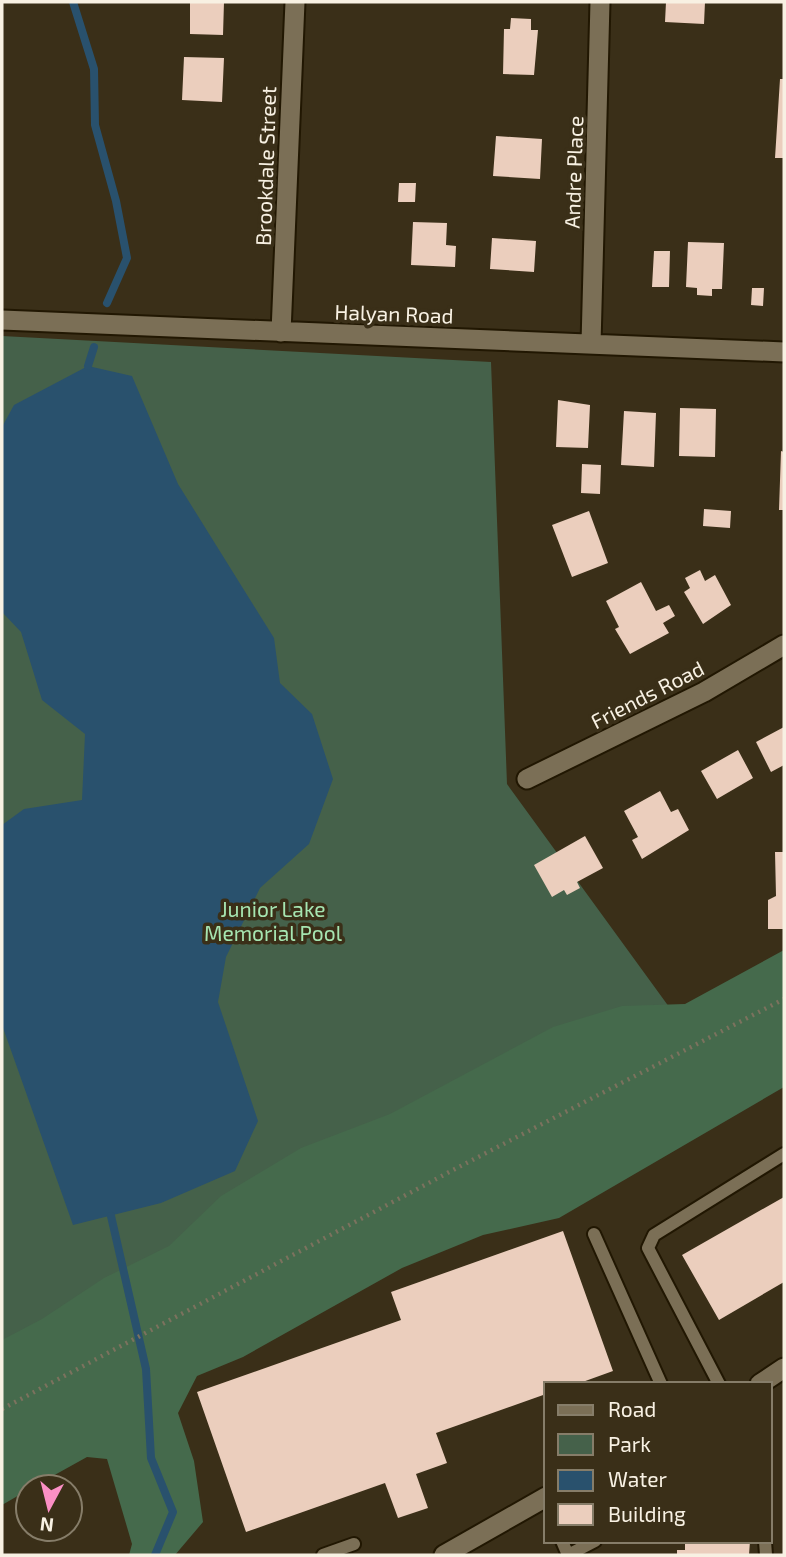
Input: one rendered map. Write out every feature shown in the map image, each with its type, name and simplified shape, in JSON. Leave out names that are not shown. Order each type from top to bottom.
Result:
[{"type":"street","name":"Brookdale Street","points":[[281,332],[295,2]]},
{"type":"street","name":"Andre Place","points":[[591,344],[600,2]]},
{"type":"street","name":"Halyan Road","points":[[2,320],[784,352]]},
{"type":"street","name":"Friends Road","points":[[527,779],[704,692],[784,645]]},
{"type":"street","points":[[763,1382],[784,1368]]},
{"type":"street","points":[[444,1555],[544,1503]]},
{"type":"lane","points":[[718,1382],[648,1248],[654,1235],[784,1154]]},
{"type":"lane","points":[[594,1234],[660,1382]]},
{"type":"lane","points":[[568,1555],[591,1543]]},
{"type":"lane","points":[[323,1555],[354,1544]]},
{"type":"path","points":[[2,1409],[784,999]]},
{"type":"green space","name":"Junior Lake Memorial Pool","points":[[2,336],[491,362],[507,784],[672,1011],[2,1377]]},
{"type":"green space","points":[[784,950],[784,1087],[559,1218],[483,1235],[402,1268],[243,1357],[197,1376],[178,1413],[194,1461],[203,1522],[175,1555],[129,1555],[132,1544],[107,1459],[87,1457],[58,1473],[14,1473],[14,1498],[2,1505],[2,1340],[42,1319],[104,1278],[169,1246],[221,1196],[301,1148],[390,1114],[553,1027],[622,1006],[685,1004]]},
{"type":"water","points":[[88,366],[132,376],[178,484],[274,638],[280,683],[312,714],[333,779],[309,844],[260,888],[226,957],[218,1002],[258,1121],[235,1171],[161,1203],[73,1225],[2,1025],[2,825],[24,809],[82,800],[85,734],[42,700],[21,632],[2,612],[2,427],[14,405]]},
{"type":"building","points":[[190,2],[224,2],[223,35],[190,34]]},
{"type":"building","points":[[666,2],[705,2],[704,24],[665,22]]},
{"type":"building","points":[[511,18],[531,19],[531,30],[538,30],[534,75],[503,74],[504,29],[510,29]]},
{"type":"building","points":[[184,57],[224,58],[222,102],[182,100]]},
{"type":"building","points":[[780,79],[784,79],[784,158],[775,158]]},
{"type":"building","points":[[496,136],[542,139],[540,179],[493,176]]},
{"type":"building","points":[[399,183],[416,183],[415,202],[398,202]]},
{"type":"building","points":[[413,222],[447,223],[446,245],[456,246],[455,267],[411,265]]},
{"type":"building","points":[[492,238],[536,241],[534,272],[490,269]]},
{"type":"building","points":[[688,242],[724,243],[722,289],[712,289],[712,296],[697,295],[697,288],[686,287]]},
{"type":"building","points":[[654,251],[670,251],[669,287],[652,287]]},
{"type":"building","points":[[752,288],[764,288],[763,306],[751,305]]},
{"type":"building","points":[[558,400],[590,405],[588,448],[556,447]]},
{"type":"building","points":[[680,408],[716,409],[715,457],[679,456]]},
{"type":"building","points":[[624,411],[656,413],[654,467],[621,465]]},
{"type":"building","points":[[781,451],[784,452],[784,510],[779,510]]},
{"type":"building","points":[[582,464],[601,465],[600,494],[581,493]]},
{"type":"building","points":[[704,509],[731,511],[730,528],[703,526]]},
{"type":"building","points":[[589,511],[608,563],[572,577],[552,525]]},
{"type":"building","points":[[700,570],[705,581],[715,575],[731,605],[703,624],[684,592],[690,588],[685,578]]},
{"type":"building","points":[[641,582],[656,611],[669,605],[675,616],[663,623],[669,633],[630,654],[615,629],[619,627],[606,601]]},
{"type":"building","points":[[784,727],[784,765],[771,772],[756,742]]},
{"type":"building","points":[[738,750],[753,778],[717,799],[701,771]]},
{"type":"building","points":[[660,791],[671,812],[678,809],[689,830],[642,859],[632,840],[638,837],[624,811]]},
{"type":"building","points":[[585,836],[603,868],[577,882],[580,888],[567,895],[564,890],[552,897],[534,865]]},
{"type":"building","points":[[775,852],[784,852],[784,929],[768,929],[768,900],[776,896]]},
{"type":"building","points":[[784,1197],[784,1282],[719,1320],[682,1255]]},
{"type":"building","points":[[563,1231],[613,1371],[583,1382],[544,1382],[544,1395],[436,1433],[447,1463],[416,1474],[428,1508],[398,1518],[385,1483],[246,1532],[197,1392],[401,1320],[391,1292]]},
{"type":"building","points":[[685,1543],[750,1543],[749,1555],[677,1555],[677,1550],[685,1550]]},
{"type":"waterway","points":[[73,2],[94,69],[95,125],[116,201],[127,258],[107,303]]},
{"type":"waterway","points":[[88,366],[94,347]]},
{"type":"waterway","points":[[111,1216],[146,1369],[151,1458],[173,1512],[155,1555]]}]
